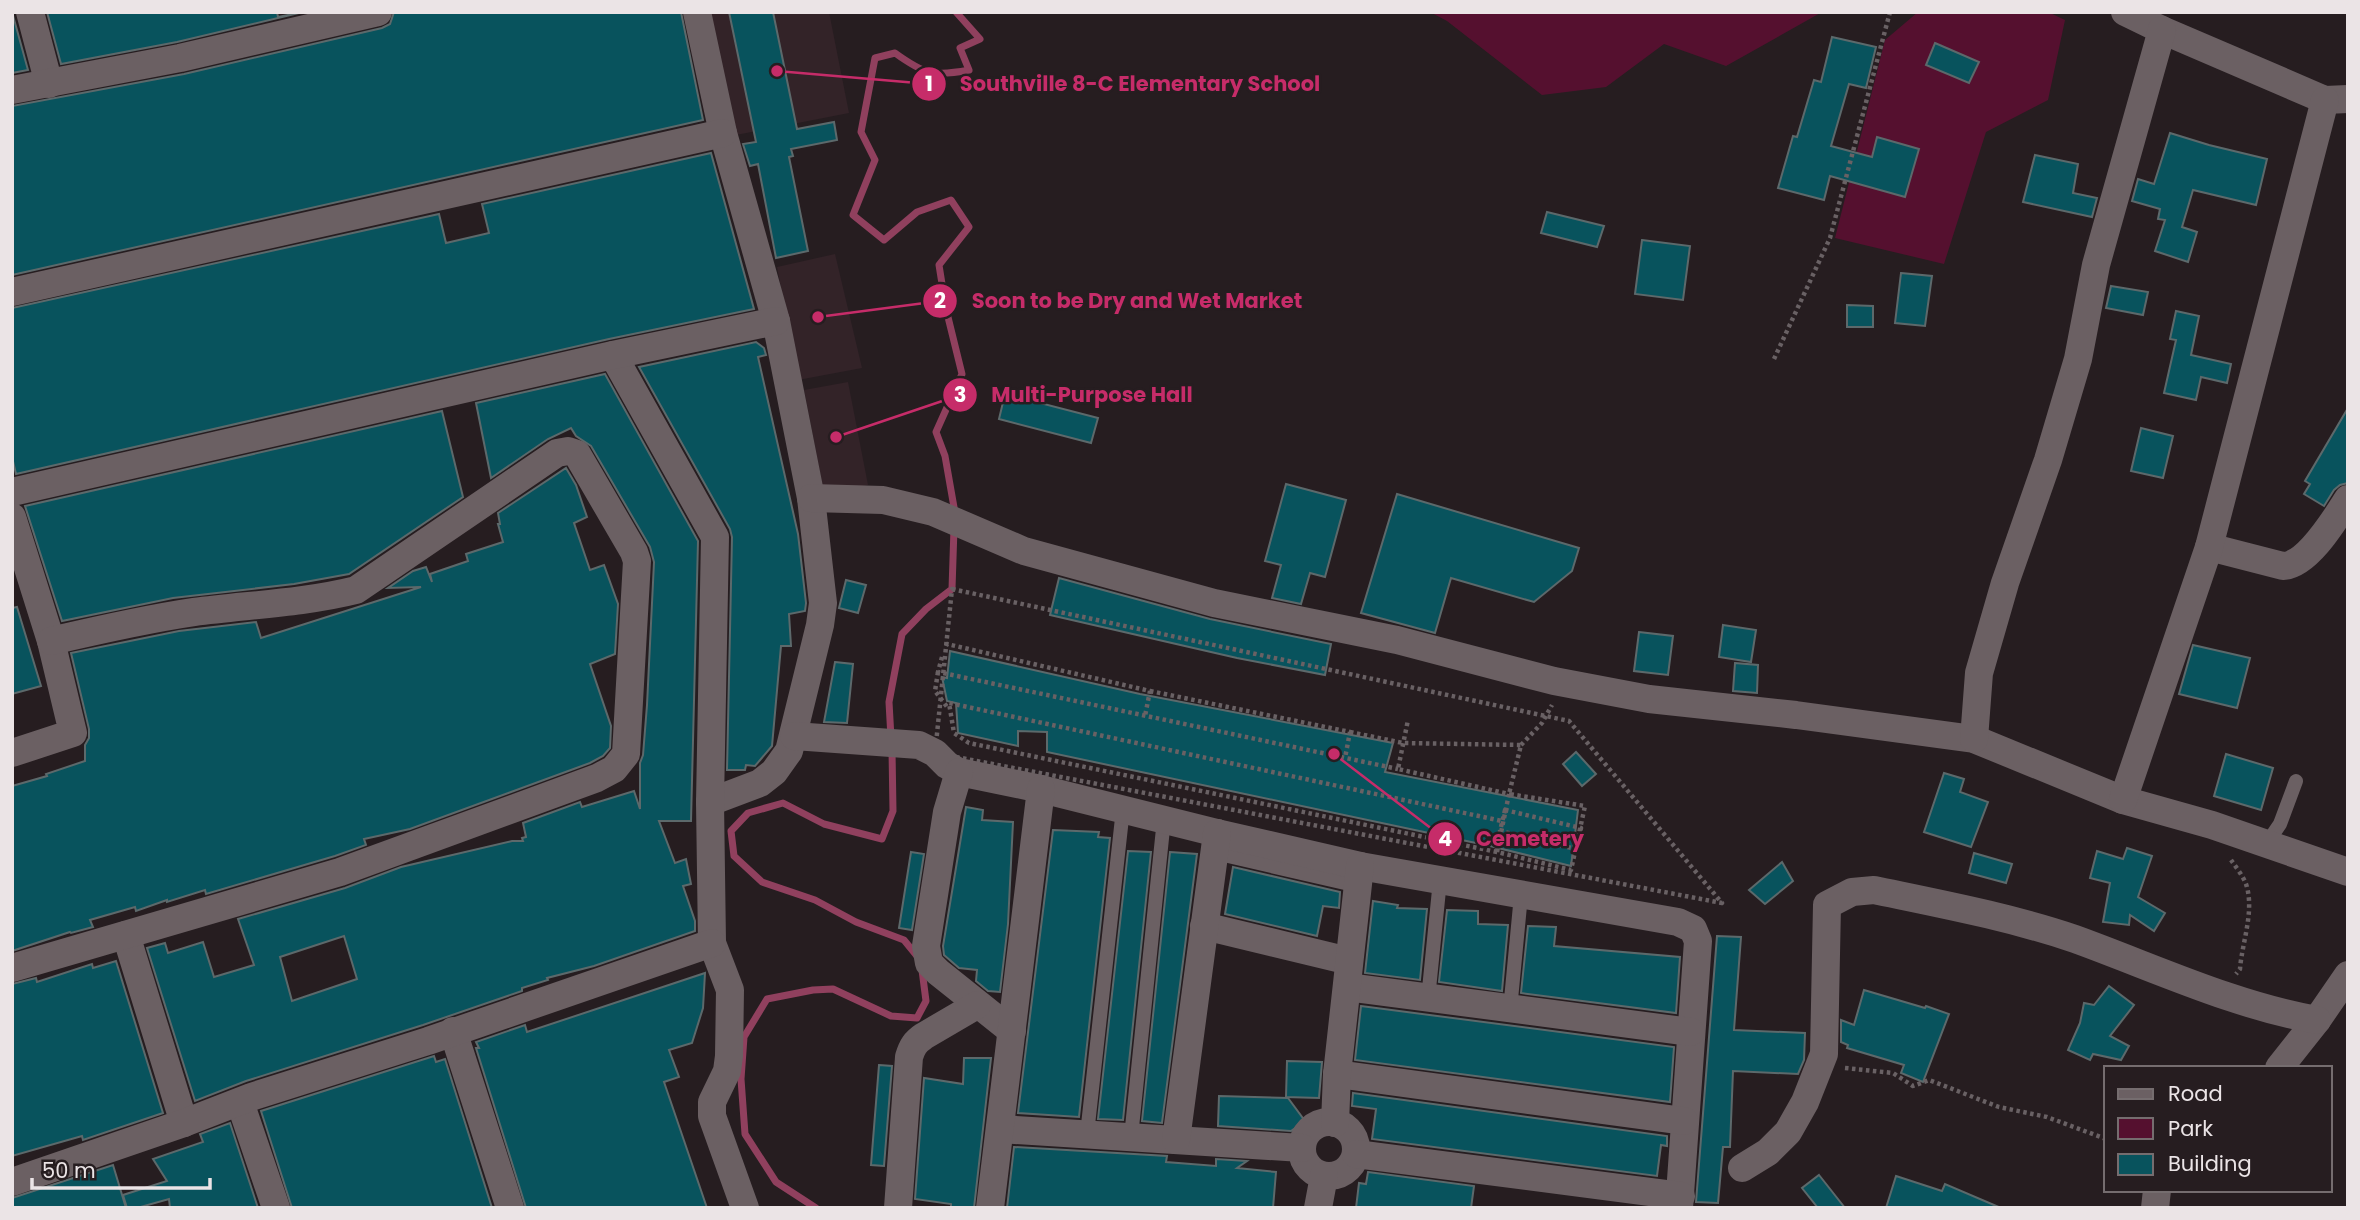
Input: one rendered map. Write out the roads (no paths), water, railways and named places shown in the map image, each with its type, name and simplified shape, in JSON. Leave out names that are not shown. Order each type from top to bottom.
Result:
[{"type":"street","points":[[30,12],[49,84]]},
{"type":"street","points":[[12,90],[180,58],[378,12]]},
{"type":"street","points":[[697,12],[723,133],[776,321],[811,498],[822,603],[820,625],[789,751],[774,772],[761,783],[710,802]]},
{"type":"street","points":[[2123,800],[2209,547],[2336,100],[2162,30],[2125,12]]},
{"type":"street","points":[[1974,739],[1979,673],[2005,583],[2048,460],[2078,359],[2096,265],[2162,30]]},
{"type":"street","points":[[12,292],[723,133]]},
{"type":"street","points":[[12,492],[613,355],[776,321]]},
{"type":"street","points":[[613,355],[715,537],[710,802],[712,943],[730,990],[727,1071],[712,1102],[712,1116],[745,1208]]},
{"type":"street","points":[[12,968],[340,872],[597,778],[614,769],[626,754],[637,561],[577,454],[568,450],[557,453],[356,590],[191,613],[110,627],[51,641]]},
{"type":"street","points":[[811,498],[884,500],[933,512],[1024,551],[1214,603],[1397,640],[1564,683],[1649,699],[1974,739],[2123,800],[2211,825],[2348,872]]},
{"type":"street","points":[[2209,547],[2291,566],[2302,559],[2321,538],[2348,499]]},
{"type":"street","points":[[12,517],[51,641],[73,733],[12,753]]},
{"type":"street","points":[[794,736],[927,749],[960,772],[1123,809],[1164,820],[1216,843],[1359,876],[1440,880],[1678,922],[1693,929],[1698,942],[1680,1202],[1356,1154]]},
{"type":"street","points":[[960,772],[947,812],[926,946],[929,963],[1012,1031]]},
{"type":"street","points":[[990,1208],[1041,789]]},
{"type":"street","points":[[1176,1140],[1216,843]]},
{"type":"street","points":[[1335,1123],[1337,1074],[1359,876]]},
{"type":"street","points":[[1742,1168],[1768,1152],[1788,1132],[1805,1102],[1824,1054],[1827,905],[1852,892],[1874,890],[2021,923],[2074,939],[2208,991],[2317,1020]]},
{"type":"street","points":[[1204,926],[1428,999],[1690,1032]]},
{"type":"street","points":[[126,935],[184,1123]]},
{"type":"street","points":[[12,1182],[712,943]]},
{"type":"street","points":[[2281,1066],[2348,975]]},
{"type":"street","points":[[898,1208],[909,1057],[912,1048],[915,1042],[924,1036],[977,1005]]},
{"type":"street","points":[[453,1031],[510,1208]]},
{"type":"street","points":[[1337,1074],[1684,1121]]},
{"type":"street","points":[[240,1102],[276,1208]]},
{"type":"street","points":[[1324,1123],[1335,1123],[1352,1134],[1356,1154],[1345,1172],[1324,1176],[1308,1166],[1302,1147],[1305,1136],[1313,1128],[1324,1123]]},
{"type":"street","points":[[1000,1129],[1302,1147]]},
{"type":"street","points":[[1318,1208],[1324,1176]]},
{"type":"lane","points":[[2267,843],[2276,832],[2296,781]]},
{"type":"lane","points":[[1087,1135],[1123,809]]},
{"type":"lane","points":[[1131,1137],[1164,820]]},
{"type":"lane","points":[[1428,999],[1440,880]]},
{"type":"lane","points":[[1510,1010],[1521,895]]},
{"type":"waterway","points":[[955,513],[945,456],[936,432],[962,374],[946,309],[939,265],[969,227],[951,200],[917,212],[884,240],[853,215],[875,160],[861,132],[875,58],[895,53],[929,72],[969,70],[960,48],[980,39],[956,12]]},
{"type":"waterway","points":[[891,738],[889,702],[902,634],[926,609],[952,589],[954,528]]},
{"type":"waterway","points":[[892,750],[893,811],[882,839],[824,824],[783,803],[748,813],[731,831],[734,856],[762,882],[815,900],[856,922],[904,940],[917,956]]},
{"type":"waterway","points":[[816,1208],[776,1182],[745,1134],[741,1079],[744,1037],[767,999],[813,990],[833,989],[891,1016],[917,1018],[926,1001],[922,970]]},
{"type":"place","name":"Southville 8-C Elementary School","points":[[777,71]]},
{"type":"place","name":"Soon to be Dry and Wet Market","points":[[818,317]]},
{"type":"place","name":"Multi-Purpose Hall","points":[[836,437]]},
{"type":"place","name":"Cemetery","points":[[1334,754]]}]
